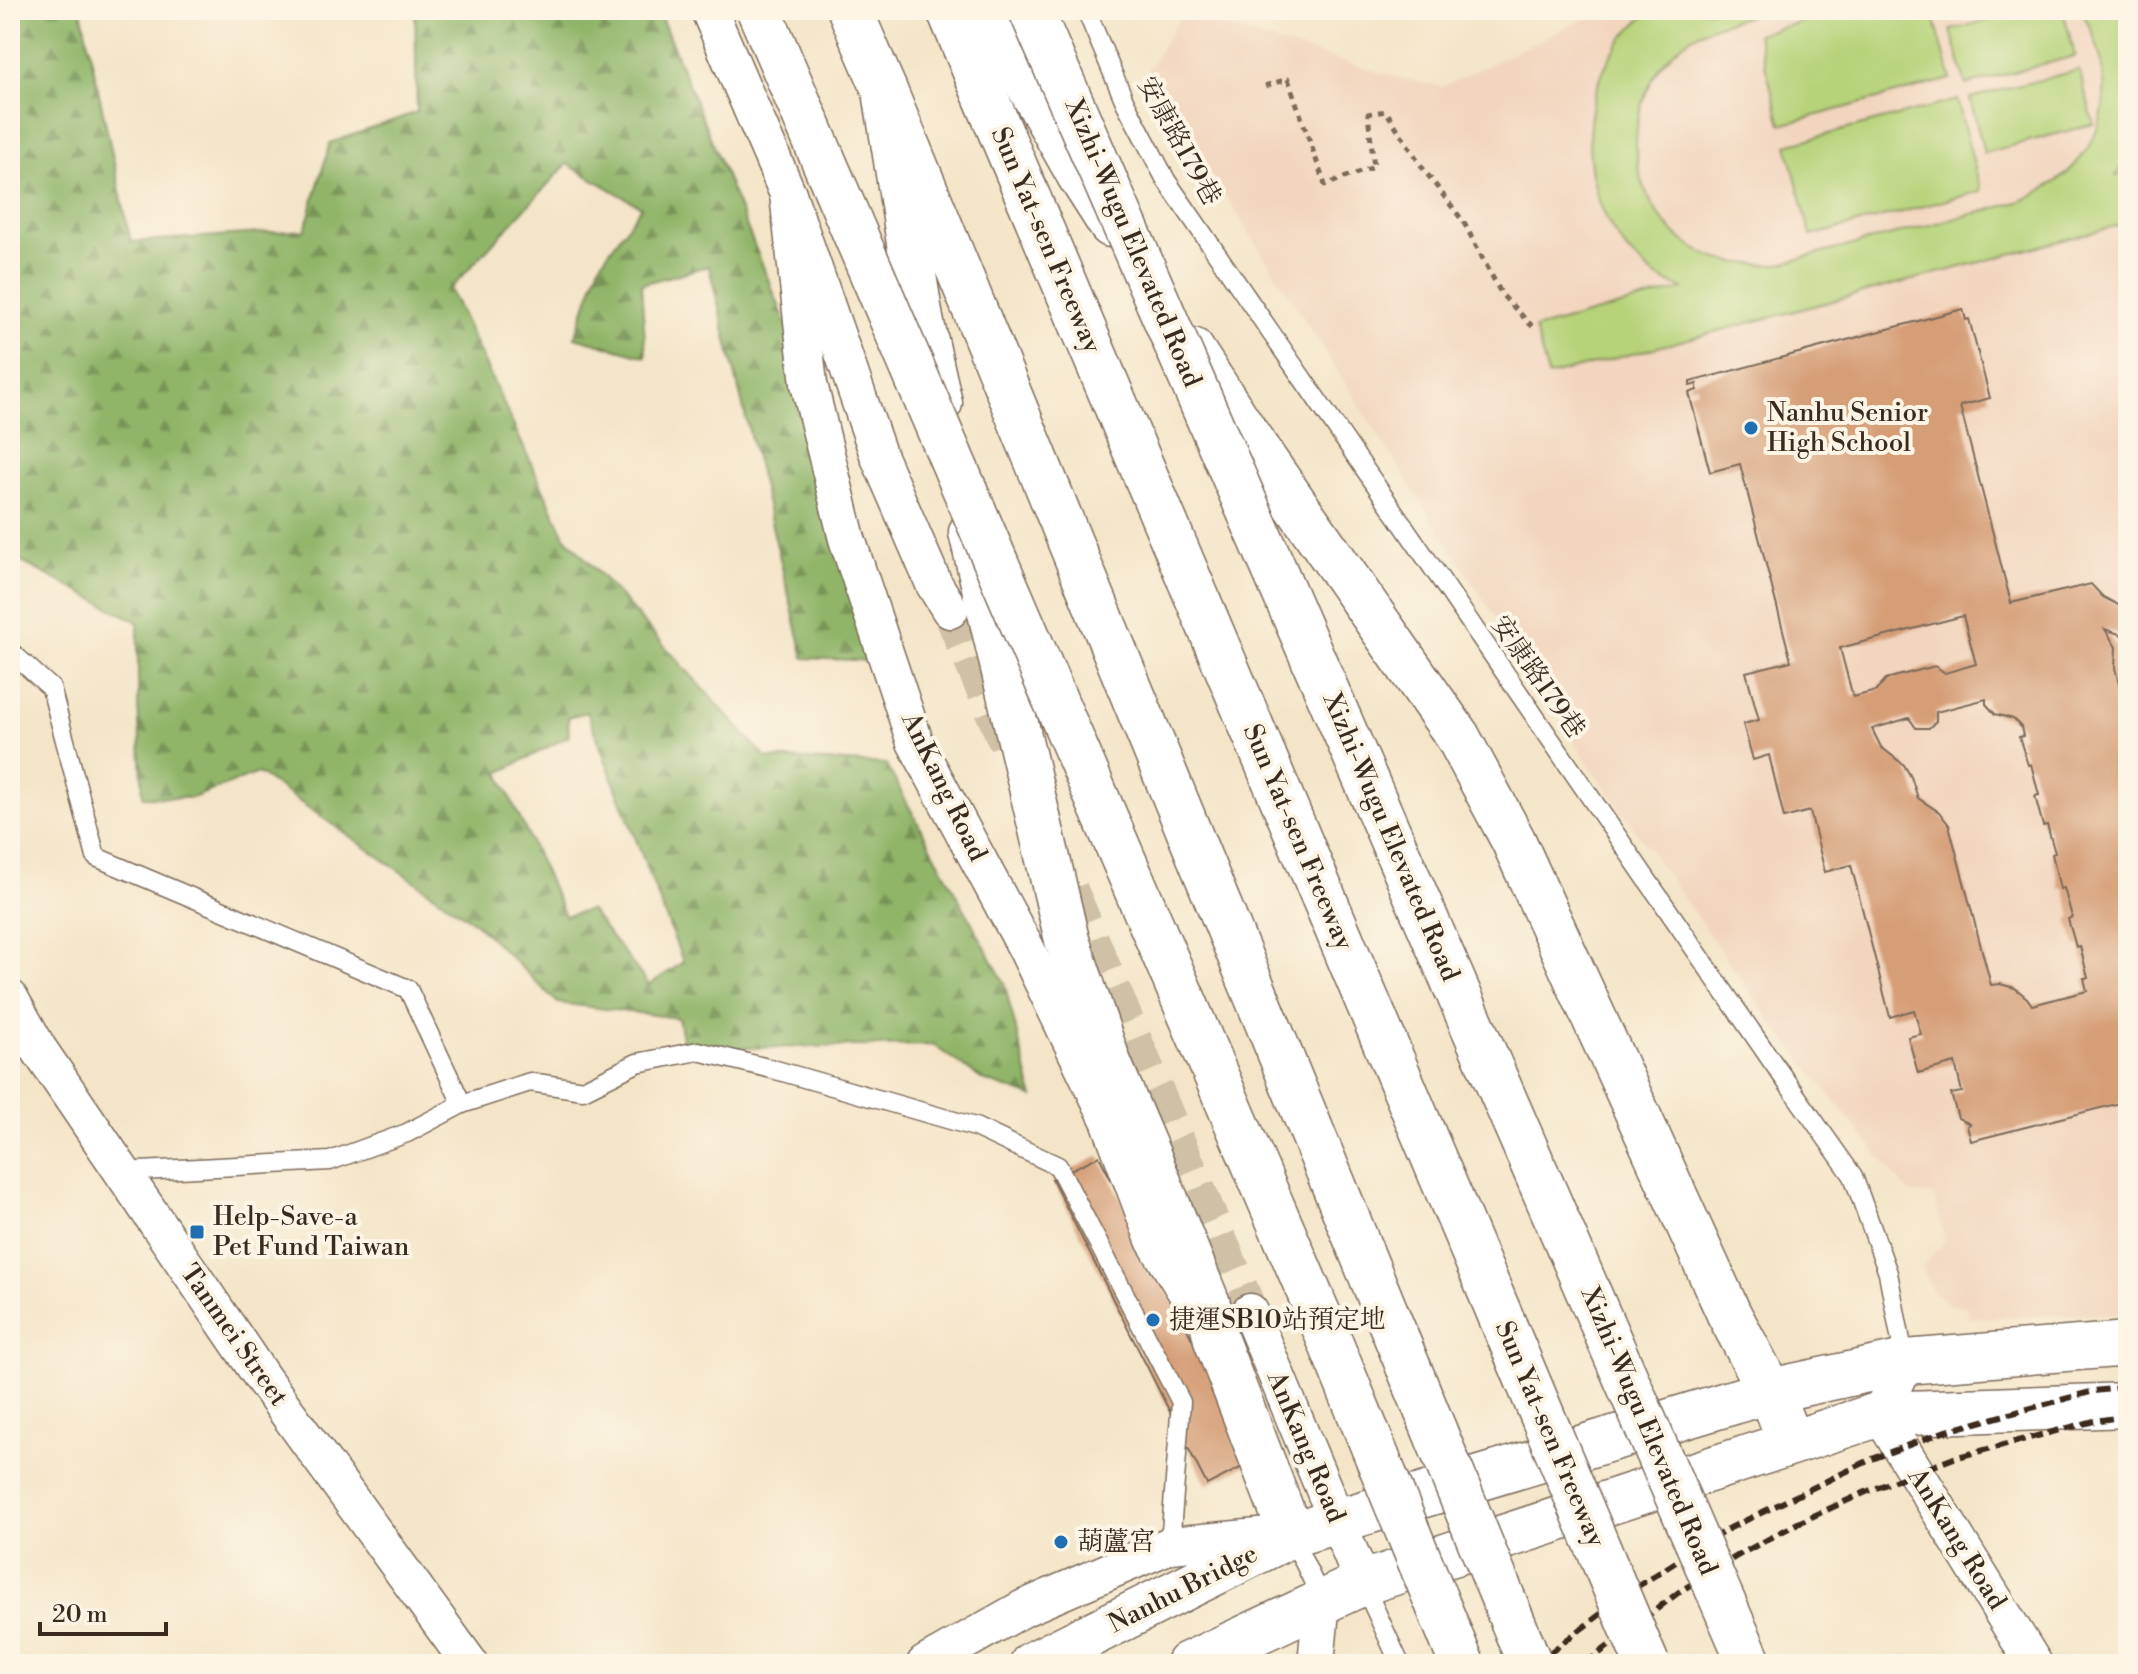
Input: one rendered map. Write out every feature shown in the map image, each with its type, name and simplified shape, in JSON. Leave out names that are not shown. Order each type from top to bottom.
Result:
[{"type":"main road","points":[[759,10],[1317,1313],[1462,1664]]},
{"type":"main road","points":[[850,10],[1530,1664]]},
{"type":"main road","name":"Sun Yat-sen Freeway","points":[[949,10],[1647,1664]]},
{"type":"main road","points":[[986,10],[1079,175],[1245,432],[1458,737],[1513,840],[1729,1314],[1770,1391],[1790,1442]]},
{"type":"main road","name":"Xizhi-Wugu Elevated Road","points":[[1031,10],[1750,1664]]},
{"type":"main road","points":[[885,91],[921,319],[1067,940],[1109,1063],[1208,1304],[1216,1340],[1291,1535]]},
{"type":"main road","name":"Nanhu Bridge","points":[[1032,1664],[1291,1535],[1770,1391],[1905,1362],[2128,1344]]},
{"type":"main road","points":[[1188,1664],[1363,1583],[1880,1414],[2128,1405]]},
{"type":"street","name":"AnKang Road","points":[[709,10],[788,194],[879,457],[934,584],[950,610]]},
{"type":"street","name":"AnKang Road","points":[[788,194],[809,384],[847,539],[915,742],[1026,948],[1109,1120],[1154,1240],[1216,1340]]},
{"type":"street","name":"Tanmei Street","points":[[10,998],[38,1048],[263,1379],[470,1664]]},
{"type":"street","name":"AnKang Road","points":[[1250,1312],[1363,1583]]},
{"type":"street","points":[[1880,1414],[1905,1362]]},
{"type":"street","name":"AnKang Road","points":[[1880,1414],[2034,1664]]},
{"type":"street","points":[[925,1664],[1024,1608],[1170,1545],[1291,1535]]},
{"type":"street","points":[[1316,1664],[1322,1600]]},
{"type":"lane","name":"安康路179巷","points":[[1086,10],[1125,102],[1166,180],[1853,1176],[1888,1273],[1905,1362]]},
{"type":"lane","points":[[10,651],[51,688],[96,857],[408,989],[462,1104]]},
{"type":"lane","points":[[121,1172],[330,1161],[407,1133],[462,1104],[530,1082],[583,1090],[637,1063],[698,1051],[975,1127],[1058,1166],[1181,1402],[1170,1545]]},
{"type":"lane","points":[[1291,1535],[1322,1600]]},
{"type":"lane","points":[[1363,1583],[1400,1664]]},
{"type":"path","points":[[1384,10],[1407,16],[1452,15],[1465,10]]},
{"type":"path","points":[[1265,86],[1288,79],[1325,185],[1374,167],[1368,114],[1386,111],[1424,170],[1463,221],[1502,295],[1535,329]]},
{"type":"shaded area","name":"Nanhu Senior High School","points":[[1602,10],[2128,10],[2128,1314],[1969,1318],[1966,1306],[1951,1305],[1933,1292],[1921,1268],[1945,1241],[1934,1196],[1908,1192],[1775,1027],[1592,769],[1146,72],[1182,14],[1396,77],[1442,87]]},
{"type":"green space","points":[[10,10],[81,10],[131,242],[305,230],[330,143],[417,112],[415,10],[658,10],[800,357],[874,661],[804,658],[709,266],[641,284],[646,357],[575,337],[600,264],[641,207],[567,164],[450,289],[565,536],[766,758],[886,764],[1004,982],[1033,1097],[983,1080],[933,1045],[684,1049],[678,1018],[558,1003],[475,923],[258,773],[192,798],[143,797],[138,622],[10,556]],"holes":[[[587,712],[683,962],[649,985],[590,910],[565,916],[499,773],[569,736],[568,717]]]},
{"type":"green space","points":[[1654,10],[1773,10],[1713,27],[1692,37],[1660,67],[1646,94],[1638,123],[1636,152],[1642,181],[1654,208],[1673,232],[1699,251],[1717,259],[1776,265],[2022,201],[2056,181],[2074,166],[2088,148],[2103,109],[2103,69],[2091,29],[2081,10],[2126,10],[2128,14],[2128,156],[2116,176],[2128,174],[2128,223],[1548,376],[1535,329],[1683,289],[1655,276],[1628,251],[1609,223],[1596,192],[1590,158],[1590,124],[1596,90],[1609,59],[1628,32]]},
{"type":"green space","points":[[1845,10],[1932,10],[1951,79],[1781,125],[1757,34]]},
{"type":"green space","points":[[2027,10],[2063,10],[2075,56],[1966,85],[1951,30]]},
{"type":"green space","points":[[2079,70],[2094,124],[1984,153],[1970,98]]},
{"type":"green space","points":[[1957,100],[1981,191],[1811,236],[1787,145]]},
{"type":"building","points":[[1963,309],[1966,320],[1969,319],[1990,398],[1960,406],[2011,603],[2091,584],[2103,597],[2128,610],[2128,637],[2105,629],[2116,647],[2115,668],[2128,719],[2128,1101],[1971,1141],[1967,1126],[1970,1124],[1958,1118],[1951,1094],[1962,1092],[1955,1063],[1918,1073],[1908,1037],[1921,1034],[1914,1010],[1890,1017],[1851,865],[1825,872],[1810,811],[1784,818],[1769,755],[1753,760],[1743,724],[1759,720],[1746,672],[1791,661],[1740,464],[1710,472],[1689,393],[1697,390],[1697,384],[1690,386],[1690,382]],"holes":[[[1963,616],[1976,664],[1945,673],[1935,666],[1886,679],[1876,691],[1853,697],[1840,648]],[[1986,699],[1986,704],[1995,714],[2013,719],[2021,727],[2023,736],[2019,737],[2028,765],[2031,764],[2039,795],[2035,796],[2043,826],[2047,825],[2060,889],[2064,888],[2072,917],[2068,919],[2076,947],[2080,946],[2088,978],[2084,978],[2087,991],[2032,1005],[2015,988],[1991,985],[1949,825],[1939,812],[1918,798],[1904,765],[1881,747],[1872,729],[1909,718],[1916,728],[1929,728],[1936,721],[1936,712]]]},
{"type":"building","name":"捷運SB10站預定地","points":[[1099,1156],[1254,1461],[1207,1485],[1052,1179]]},
{"type":"tunnel","points":[[950,610],[1007,744]]},
{"type":"tunnel","points":[[1070,890],[1250,1312]]},
{"type":"railway","points":[[1535,1664],[1635,1588],[1728,1529],[1872,1459],[1943,1432],[2094,1391],[2128,1387]]},
{"type":"railway","points":[[1585,1664],[1679,1592],[1798,1523],[1866,1492],[1954,1458],[2094,1421],[2128,1416]]},
{"type":"place","name":"Nanhu Senior High School","points":[[1751,428]]},
{"type":"place","name":"Help-Save-a Pet Fund Taiwan","points":[[197,1232]]},
{"type":"place","name":"捷運SB10站預定地","points":[[1153,1320]]},
{"type":"place","name":"葫蘆宮","points":[[1061,1542]]}]
